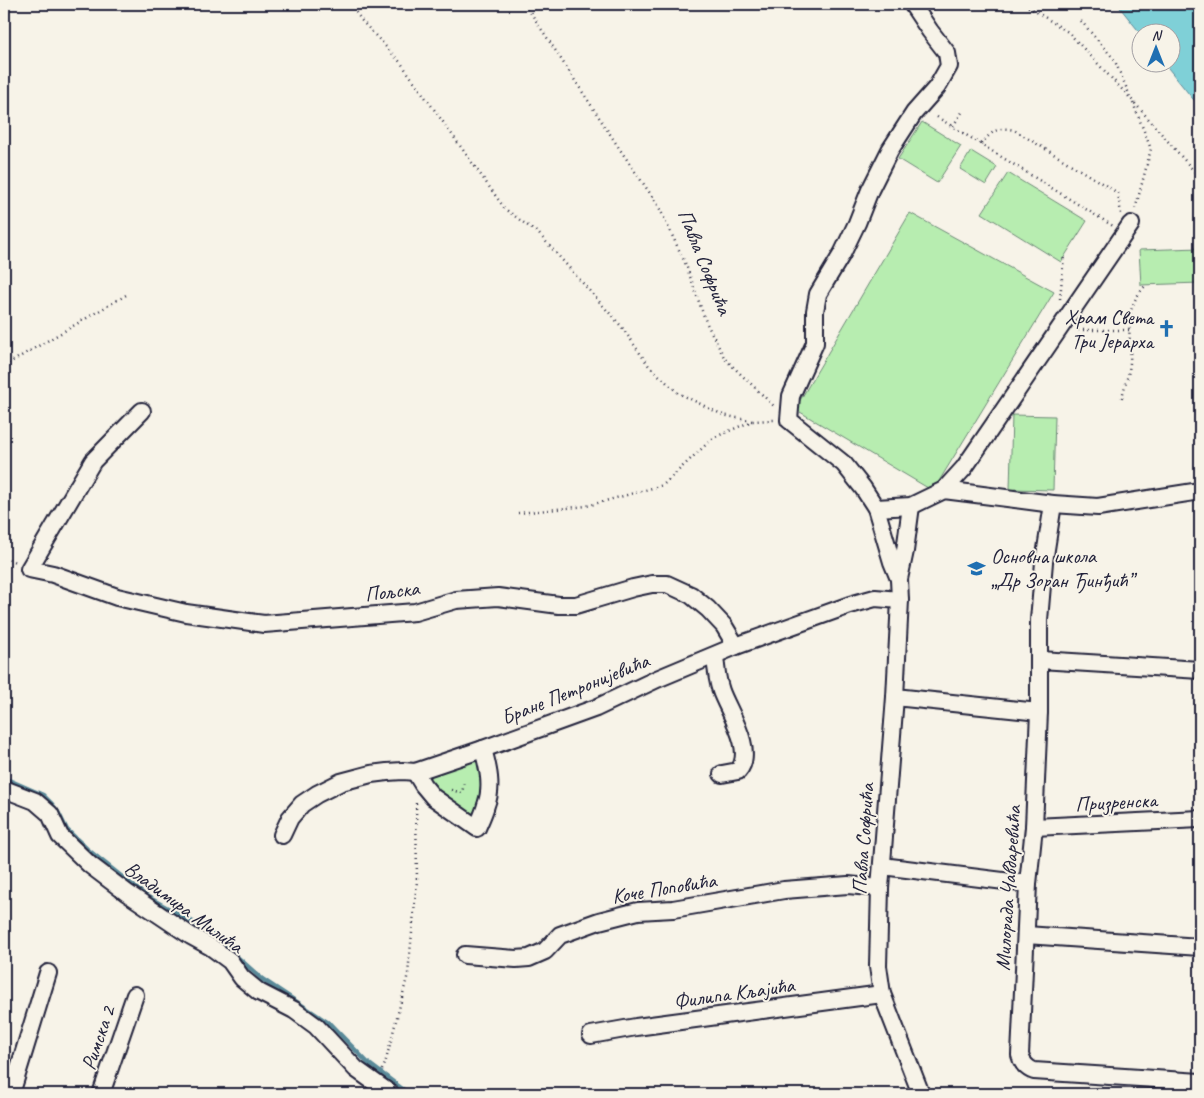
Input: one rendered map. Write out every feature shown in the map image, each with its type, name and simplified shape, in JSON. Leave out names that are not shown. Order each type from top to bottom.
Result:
[{"type":"street","points":[[789,420],[791,396],[815,343],[815,311],[818,294],[842,254],[890,150],[914,113],[937,87],[949,66],[946,52],[912,4]]},
{"type":"street","points":[[876,508],[911,506],[944,490],[964,468],[1128,228]]},
{"type":"street","name":"Пољска","points":[[142,411],[93,461],[29,568],[53,574],[117,597],[186,613],[264,624],[415,612],[456,600],[498,597],[559,606],[576,604],[652,584],[667,584],[690,595],[708,609],[724,626],[736,646]]},
{"type":"street","name":"Павла Софрића","points":[[789,420],[844,464],[863,488],[876,508],[899,579]]},
{"type":"street","points":[[944,490],[1053,504],[1098,507],[1200,491]]},
{"type":"street","name":"Милорада Чавдаревића","points":[[1053,504],[1044,562],[1040,610],[1039,712],[1034,827],[1028,884],[1021,1060],[1028,1068],[1034,1071],[1200,1082]]},
{"type":"street","name":"Павла Софрића","points":[[911,506],[899,579],[900,600],[895,697],[880,888],[878,966],[882,994],[920,1094]]},
{"type":"street","name":"Бране Петронијевића","points":[[282,836],[290,818],[309,798],[341,782],[370,774],[403,771],[415,772],[596,708],[657,679],[736,646],[875,598],[900,600]]},
{"type":"street","points":[[715,656],[721,691],[739,733],[744,755],[738,771],[722,774]]},
{"type":"street","points":[[1040,660],[1200,670]]},
{"type":"street","points":[[895,697],[1039,712]]},
{"type":"street","points":[[415,772],[433,797],[476,828],[487,804],[489,790],[488,770],[483,749]]},
{"type":"street","name":"Владимира Милића","points":[[4,789],[35,801],[50,814],[60,836],[90,865],[128,893],[230,961],[242,978],[258,992],[294,1010],[316,1026],[356,1069],[391,1094]]},
{"type":"street","name":"Призренска","points":[[1034,827],[1200,819]]},
{"type":"street","points":[[882,866],[1028,884]]},
{"type":"street","name":"Коче Поповића","points":[[465,955],[516,959],[529,958],[545,951],[560,935],[599,921],[638,911],[673,909],[784,890],[848,885],[880,888]]},
{"type":"street","points":[[1026,935],[1200,947]]},
{"type":"street","points":[[12,1094],[48,973]]},
{"type":"street","name":"Филипа Кљајића","points":[[591,1035],[882,994]]},
{"type":"street","name":"Римска 2","points":[[102,1094],[135,995]]},
{"type":"path","points":[[350,4],[362,21],[401,63],[505,208],[539,234],[621,326],[649,366],[678,392],[723,415],[752,420],[789,420]]},
{"type":"path","name":"Павла Софрића","points":[[525,4],[616,144],[658,204],[686,265],[706,322],[725,359],[789,420]]},
{"type":"path","points":[[1024,4],[1068,32],[1132,100],[1200,178]]},
{"type":"path","points":[[1080,21],[1114,59],[1151,149],[1128,228]]},
{"type":"path","points":[[952,127],[962,110]]},
{"type":"path","points":[[937,117],[980,144],[1128,228]]},
{"type":"path","points":[[980,144],[999,129],[1014,130],[1118,193],[1128,228]]},
{"type":"path","points":[[1060,302],[1064,256]]},
{"type":"path","points":[[1122,398],[1130,365],[1129,317],[1133,301],[1146,285]]},
{"type":"path","points":[[4,366],[128,294]]},
{"type":"path","points":[[1058,330],[1128,330]]},
{"type":"path","points":[[518,513],[587,506],[663,485],[712,438],[752,420]]},
{"type":"path","points":[[385,1064],[408,974],[417,881],[416,801]]},
{"type":"green space","points":[[922,122],[961,146],[937,183],[898,159]]},
{"type":"green space","points":[[971,151],[997,167],[986,185],[960,169]]},
{"type":"green space","points":[[1008,173],[1087,221],[1061,262],[982,213]]},
{"type":"green space","points":[[910,213],[1054,292],[933,491],[795,409]]},
{"type":"green space","points":[[1200,248],[1200,283],[1141,285],[1139,250]]},
{"type":"green space","points":[[1012,415],[1055,416],[1053,490],[1010,489]]},
{"type":"green space","points":[[478,757],[484,795],[473,817],[436,792],[427,778],[429,774]]},
{"type":"water","points":[[1117,4],[1200,4],[1200,105],[1171,72],[1182,72],[1182,22],[1132,23]]},
{"type":"waterway","points":[[4,778],[43,795],[58,812],[67,830],[87,849],[146,896],[207,930],[262,979],[330,1024],[368,1063],[409,1094]]},
{"type":"place","name":"Храм Света Три Јерарха","points":[[1167,329]]},
{"type":"place","name":"Основна школа „Др Зоран Ђинђић”","points":[[977,568]]}]
